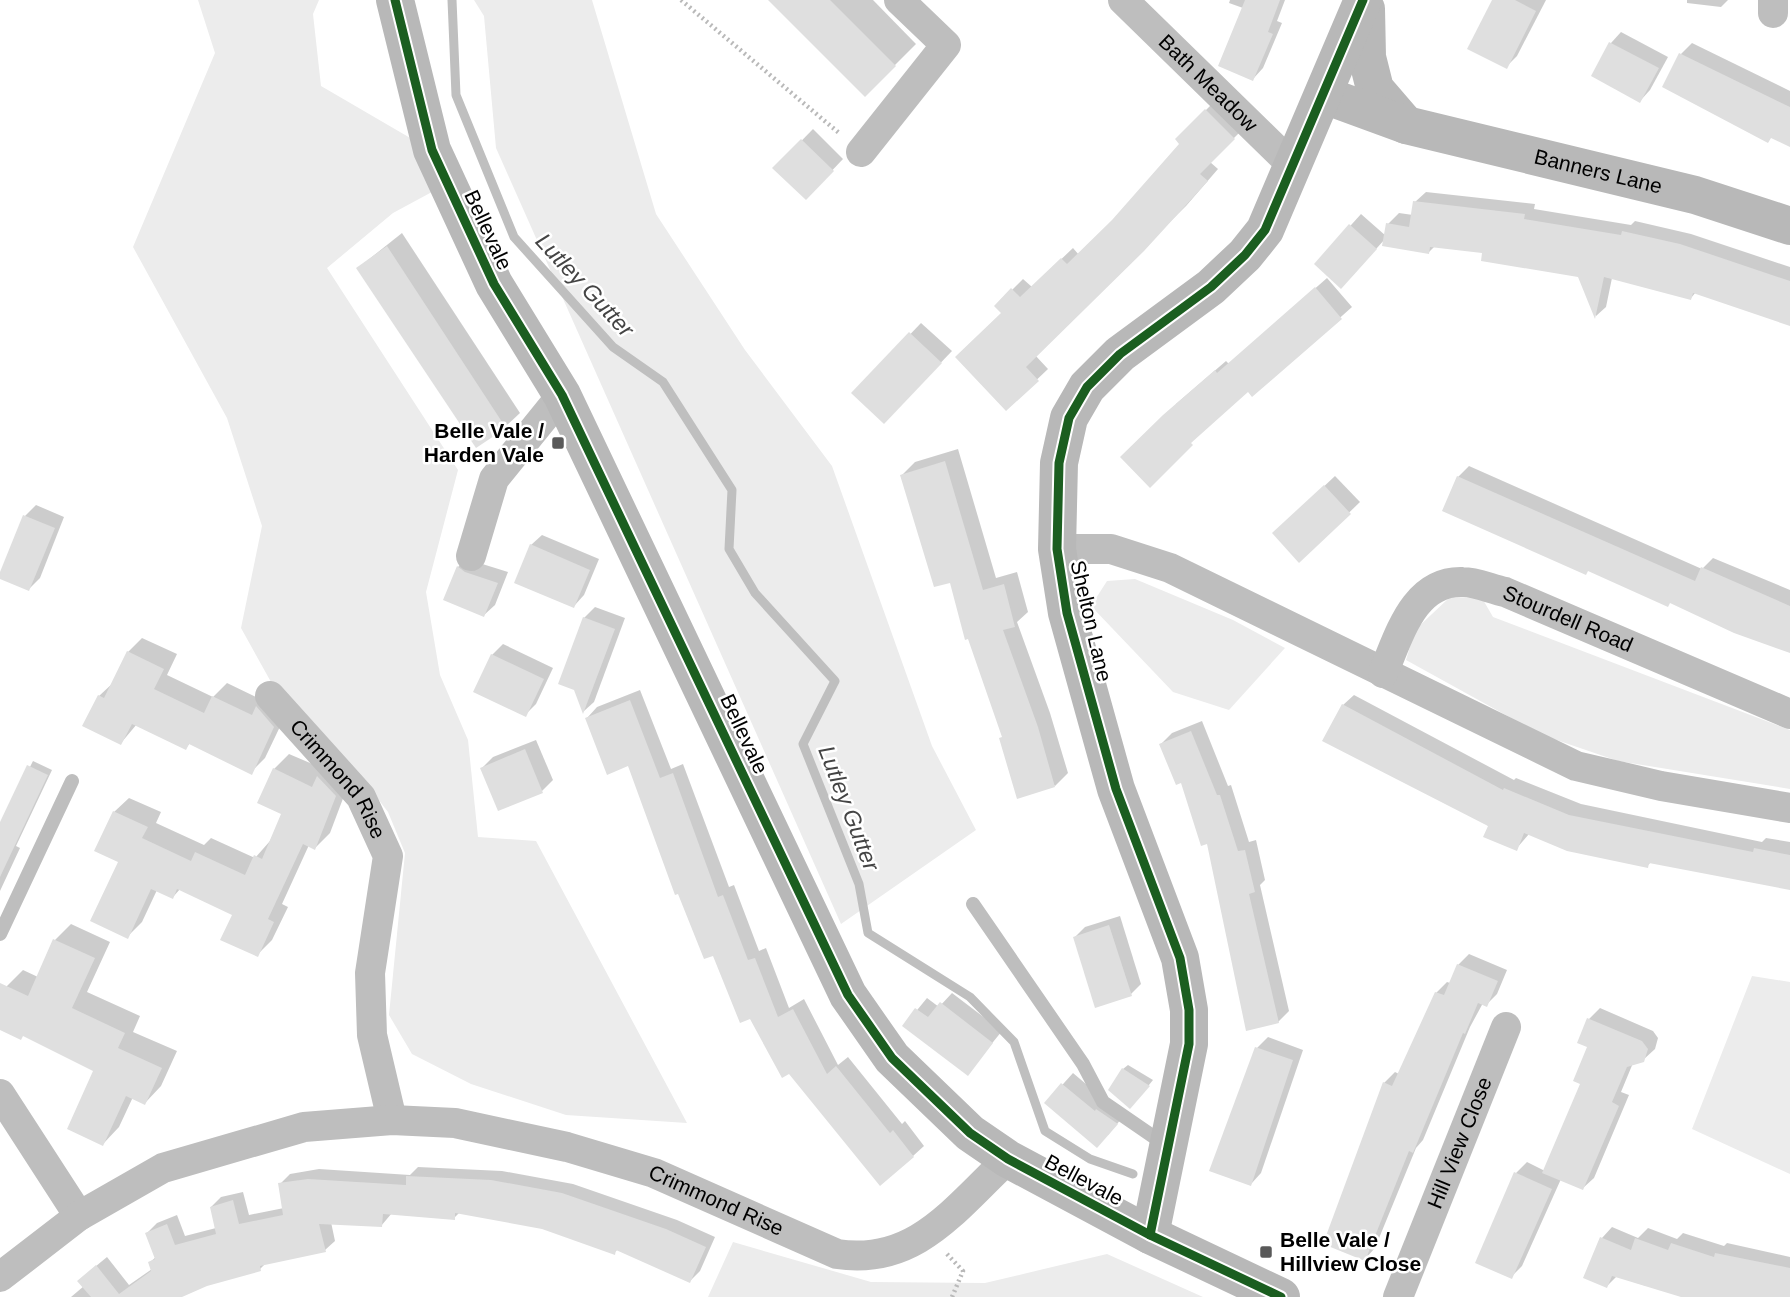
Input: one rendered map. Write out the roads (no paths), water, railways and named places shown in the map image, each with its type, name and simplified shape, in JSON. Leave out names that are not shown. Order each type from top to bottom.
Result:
[{"type":"street","name":"Bellevale","points":[[395,0],[432,150],[494,284],[562,395],[848,995],[892,1058],[928,1096],[970,1133],[1008,1159],[1150,1235],[1281,1297]]},
{"type":"street","points":[[861,152],[946,45],[899,0]]},
{"type":"street","name":"Bath Meadow","points":[[1123,0],[1293,166]]},
{"type":"street","points":[[1365,0],[1367,57],[1375,89],[1406,125]]},
{"type":"street","name":"Shelton Lane","points":[[1150,1235],[1189,1044],[1189,1010],[1182,971],[1116,789],[1067,613],[1057,549],[1059,463],[1069,418],[1087,387],[1120,354],[1211,287],[1245,255],[1265,230],[1365,0]]},
{"type":"street","name":"Banners Lane","points":[[1324,94],[1406,125],[1695,195],[1790,226]]},
{"type":"street","points":[[471,556],[494,479],[562,395]]},
{"type":"street","points":[[1057,549],[1111,549],[1170,568],[1576,766],[1661,786],[1790,808]]},
{"type":"street","name":"Stourdell Road","points":[[1383,673],[1413,607],[1426,593],[1447,583],[1464,582],[1505,592],[1790,714]]},
{"type":"street","name":"Crimmond Rise","points":[[270,696],[361,797],[388,856],[371,986],[372,1035],[392,1120]]},
{"type":"street","name":"Hill View Close","points":[[1398,1297],[1506,1027]]},
{"type":"street","points":[[0,1094],[79,1216]]},
{"type":"street","name":"Crimmond Rise","points":[[0,1278],[79,1216],[163,1168],[304,1127],[392,1120],[455,1123],[567,1147],[654,1173],[836,1254],[861,1258],[892,1253],[928,1234],[1008,1159]]},
{"type":"lane","points":[[0,934],[72,781]]},
{"type":"lane","points":[[973,904],[1083,1064],[1103,1102],[1168,1147]]},
{"type":"waterway","name":"Lutley Gutter","points":[[452,0],[456,95],[514,237],[613,347],[663,382],[732,490],[729,549],[755,593],[835,681],[803,744],[859,884],[868,933],[970,997],[1014,1042],[1045,1131],[1090,1159],[1133,1174]]},
{"type":"place","name":"Belle Vale / Harden Vale","points":[[558,443]]},
{"type":"place","name":"Belle Vale / Hillview Close","points":[[1266,1252]]}]
